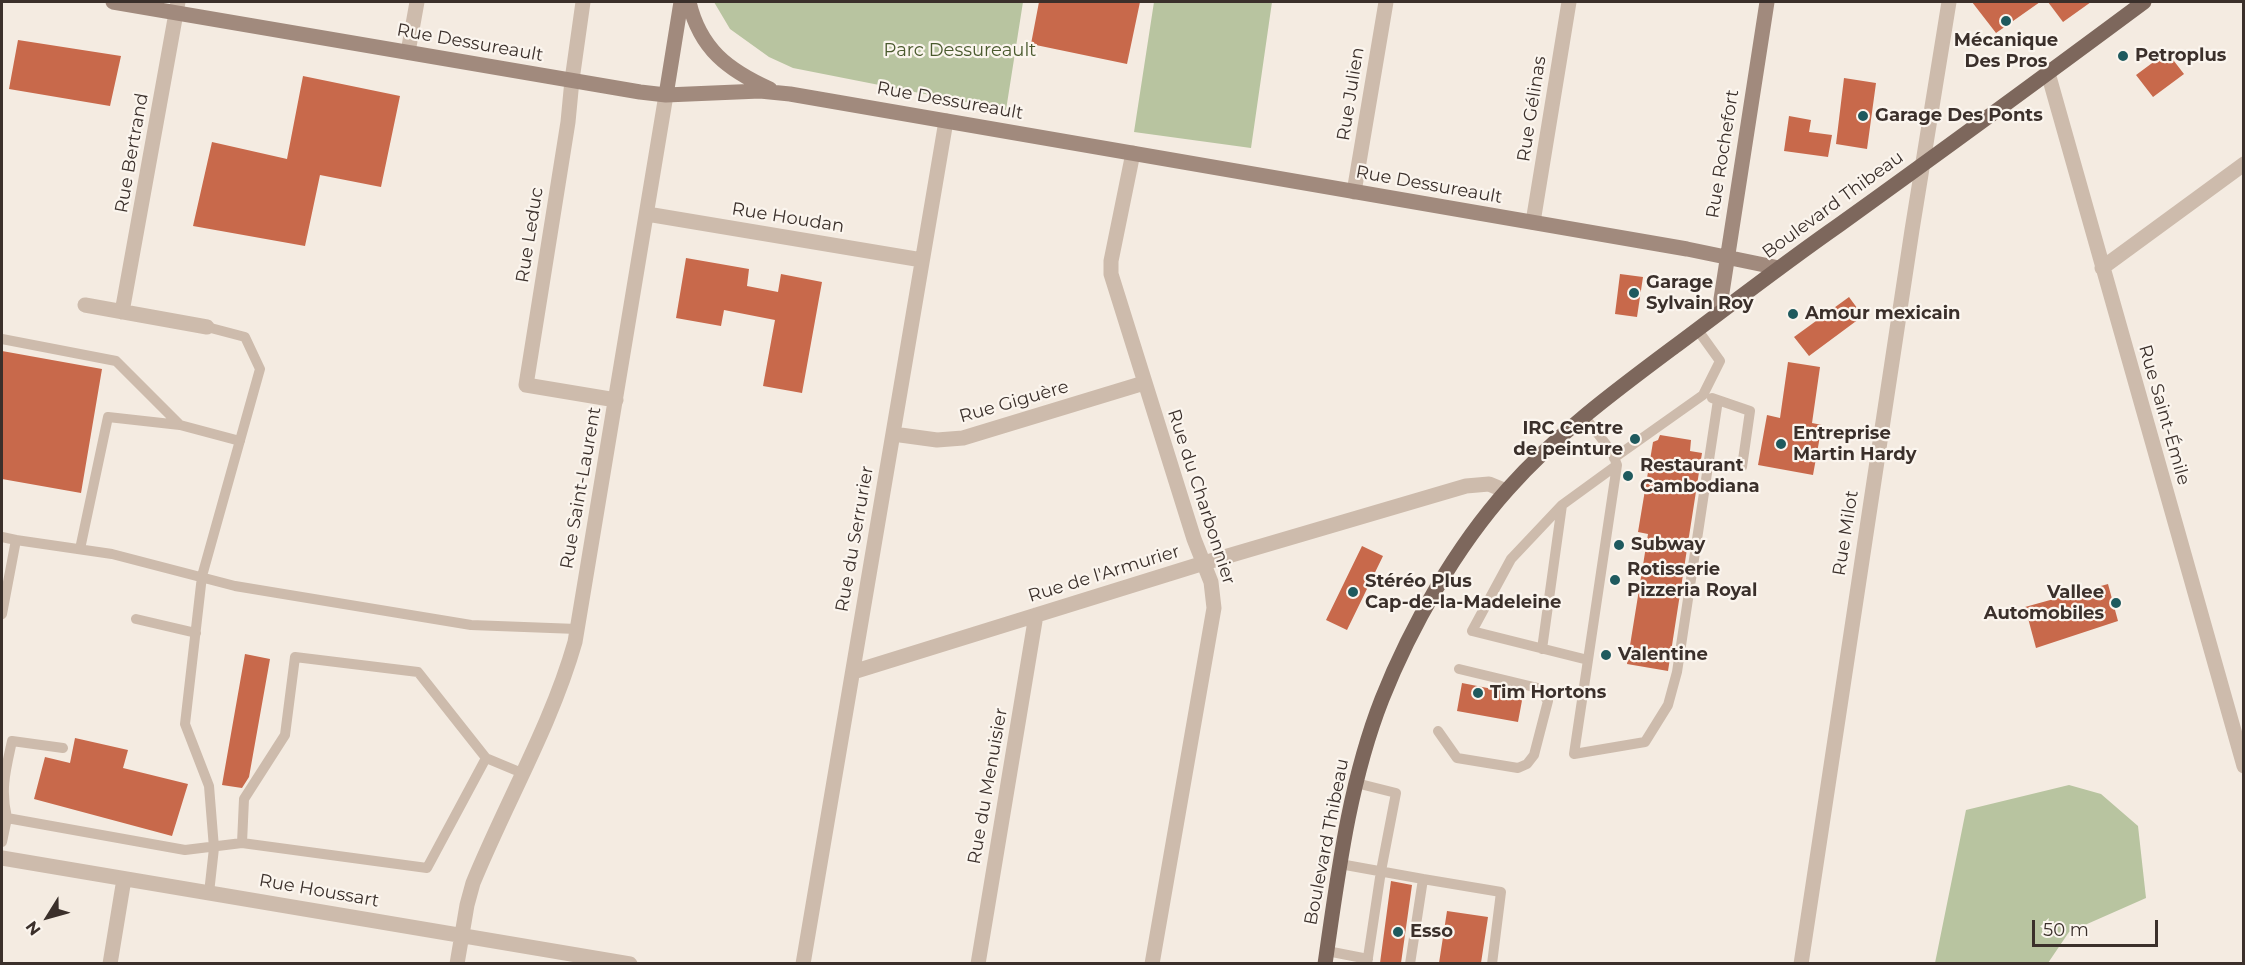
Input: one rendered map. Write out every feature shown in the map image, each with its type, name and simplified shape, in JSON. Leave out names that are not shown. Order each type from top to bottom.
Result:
[{"type":"main road","name":"Boulevard Thibeau","points":[[1326,957],[1340,864],[1356,783],[1368,738],[1383,696],[1435,592],[1463,548],[1506,491],[1550,446],[1584,416],[1719,312],[2144,2]]},
{"type":"street","name":"Rue Dessureault","points":[[113,2],[177,7],[408,52],[666,95],[731,91],[778,93],[1533,222],[1779,268]]},
{"type":"street","points":[[408,52],[417,2]]},
{"type":"street","name":"Rue Leduc","points":[[583,2],[568,122],[526,385],[616,400]]},
{"type":"street","name":"Rue Saint-Laurent","points":[[457,963],[473,883],[558,694],[570,660],[616,400],[681,2]]},
{"type":"street","points":[[689,2],[698,26],[718,59],[748,79],[778,93]]},
{"type":"street","name":"Rue Julien","points":[[1354,192],[1386,2]]},
{"type":"street","name":"Rue Gélinas","points":[[1533,222],[1569,2]]},
{"type":"street","name":"Rue Rochefort","points":[[1719,312],[1767,2]]},
{"type":"street","name":"Rue Milot","points":[[1801,963],[1922,165],[1949,2]]},
{"type":"street","name":"Rue Bertrand","points":[[122,312],[177,7]]},
{"type":"street","name":"Rue Saint-Émile","points":[[2048,73],[2244,766]]},
{"type":"street","name":"Rue du Serrurier","points":[[803,963],[946,121]]},
{"type":"street","name":"Rue du Charbonnier","points":[[1133,153],[1111,261],[1112,274],[1194,539],[1211,582],[1214,608],[1152,963]]},
{"type":"street","points":[[2102,268],[2244,164]]},
{"type":"street","name":"Rue Houdan","points":[[647,214],[922,260]]},
{"type":"street","points":[[85,305],[207,327]]},
{"type":"street","name":"Rue Giguère","points":[[893,434],[937,440],[963,438],[1144,383]]},
{"type":"street","name":"Rue de l'Armurier","points":[[853,672],[1204,563],[1466,486],[1489,484],[1506,491]]},
{"type":"street","name":"Rue du Menuisier","points":[[978,963],[1036,615]]},
{"type":"street","name":"Rue Houssart","points":[[2,858],[630,963]]},
{"type":"street","points":[[110,963],[124,879]]},
{"type":"lane","points":[[207,327],[245,337],[260,369],[202,576],[185,724],[209,786],[214,848],[209,893]]},
{"type":"lane","points":[[1588,660],[1472,631],[1511,559],[1562,505],[1615,461],[1703,395],[1720,361],[1697,329]]},
{"type":"lane","points":[[2,339],[116,360],[180,425]]},
{"type":"lane","points":[[1703,395],[1749,411],[1742,467]]},
{"type":"lane","points":[[1584,416],[1615,461],[1574,754],[1645,742],[1668,705],[1677,672],[1718,400]]},
{"type":"lane","points":[[80,549],[108,417],[180,425],[240,441]]},
{"type":"lane","points":[[1542,649],[1562,505]]},
{"type":"lane","points":[[2,537],[112,554],[236,586],[471,625],[577,629]]},
{"type":"lane","points":[[2,614],[16,540]]},
{"type":"lane","points":[[136,619],[196,633]]},
{"type":"lane","points":[[242,843],[244,799],[285,735],[295,657],[418,672],[486,758],[522,773]]},
{"type":"lane","points":[[1438,731],[1457,758],[1518,768],[1527,764],[1534,755],[1548,701],[1538,688],[1459,669]]},
{"type":"lane","points":[[2,842],[7,818],[2,800],[3,774],[12,741],[63,748]]},
{"type":"lane","points":[[7,818],[185,850],[242,843],[427,868],[486,758]]},
{"type":"lane","points":[[1326,957],[1368,961],[1381,871],[1396,793],[1356,783]]},
{"type":"lane","points":[[1340,864],[1501,892],[1492,963]]},
{"type":"lane","points":[[1410,963],[1423,879]]},
{"type":"green space","name":"Parc Dessureault","points":[[714,2],[1023,2],[1006,110],[793,68],[769,57],[730,29]]},
{"type":"green space","points":[[1154,2],[1272,2],[1251,148],[1134,132]]},
{"type":"green space","points":[[2069,785],[2101,794],[2138,826],[2146,898],[2069,932],[2048,963],[1935,963],[1966,810]]},
{"type":"building","points":[[1039,2],[1140,2],[1127,64],[1031,44]]},
{"type":"building","points":[[1972,2],[2040,2],[1996,33]]},
{"type":"building","points":[[2048,2],[2091,2],[2063,22]]},
{"type":"building","points":[[18,40],[121,56],[110,106],[9,89]]},
{"type":"building","points":[[2167,52],[2184,74],[2153,97],[2136,75]]},
{"type":"building","points":[[303,76],[400,96],[381,187],[320,175],[305,246],[193,226],[212,142],[287,159]]},
{"type":"building","points":[[1844,78],[1876,83],[1867,149],[1836,144]]},
{"type":"building","points":[[1789,116],[1811,120],[1809,132],[1832,135],[1828,157],[1784,151]]},
{"type":"building","points":[[686,258],[749,269],[747,286],[778,292],[781,274],[822,282],[802,393],[763,386],[775,320],[724,310],[721,326],[676,318]]},
{"type":"building","points":[[1620,274],[1643,277],[1637,317],[1615,314]]},
{"type":"building","points":[[1849,297],[1863,316],[1809,356],[1794,337]]},
{"type":"building","points":[[2,351],[102,369],[81,493],[2,479]]},
{"type":"building","points":[[1788,362],[1820,367],[1812,423],[1822,425],[1813,475],[1758,465],[1767,415],[1780,418]]},
{"type":"building","points":[[1660,435],[1691,440],[1690,451],[1702,453],[1668,671],[1627,664],[1648,534],[1638,532],[1653,442],[1658,440]]},
{"type":"building","points":[[1362,546],[1383,556],[1347,630],[1326,620]]},
{"type":"building","points":[[2108,584],[2118,621],[2036,648],[2025,607]]},
{"type":"building","points":[[245,654],[270,659],[249,777],[242,788],[222,785]]},
{"type":"building","points":[[1462,683],[1523,695],[1518,722],[1457,711]]},
{"type":"building","points":[[75,738],[128,750],[123,768],[188,784],[172,836],[34,799],[45,757],[70,763]]},
{"type":"building","points":[[1391,881],[1412,885],[1401,963],[1380,963]]},
{"type":"building","points":[[1447,911],[1488,917],[1481,963],[1439,963]]},
{"type":"place","name":"Mécanique Des Pros","points":[[2006,21]]},
{"type":"place","name":"Petroplus","points":[[2123,56]]},
{"type":"place","name":"Garage Des Ponts","points":[[1863,116]]},
{"type":"place","name":"Garage Sylvain Roy","points":[[1634,293]]},
{"type":"place","name":"Amour mexicain","points":[[1793,314]]},
{"type":"place","name":"IRC Centre de peinture","points":[[1635,439]]},
{"type":"place","name":"Entreprise Martin Hardy","points":[[1781,444]]},
{"type":"place","name":"Restaurant Cambodiana","points":[[1628,476]]},
{"type":"place","name":"Subway","points":[[1619,545]]},
{"type":"place","name":"Rotisserie Pizzeria Royal","points":[[1615,580]]},
{"type":"place","name":"Stéréo Plus Cap-de-la-Madeleine","points":[[1353,592]]},
{"type":"place","name":"Vallee Automobiles","points":[[2116,603]]},
{"type":"place","name":"Valentine","points":[[1606,655]]},
{"type":"place","name":"Tim Hortons","points":[[1478,693]]},
{"type":"place","name":"Esso","points":[[1398,932]]}]
